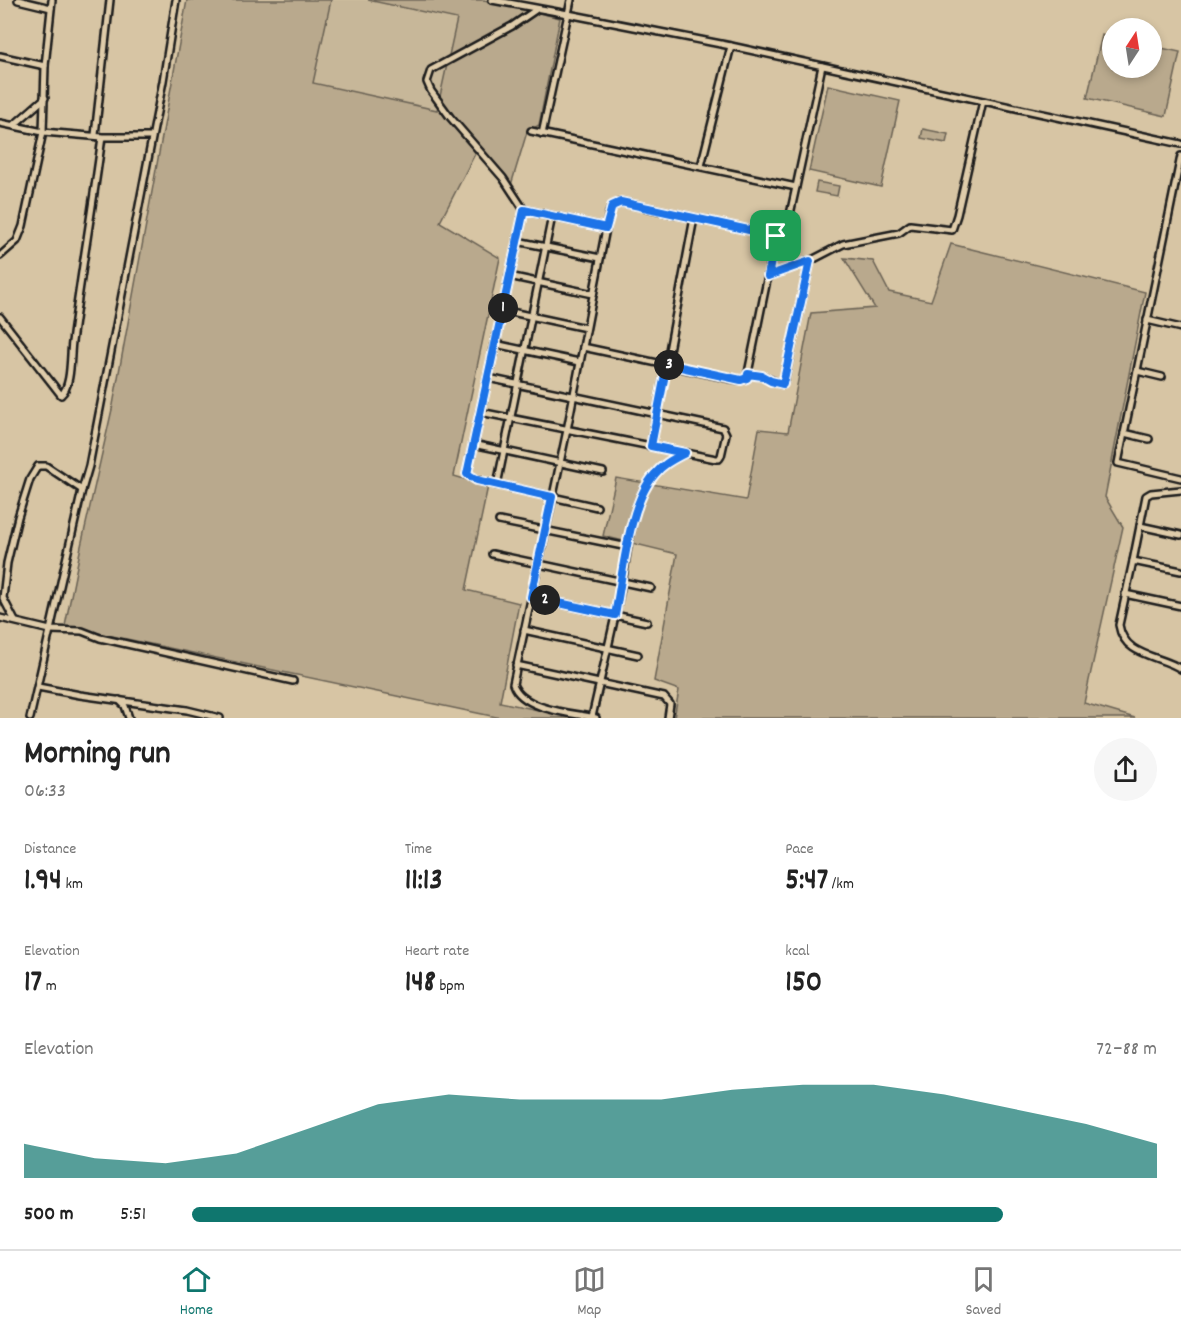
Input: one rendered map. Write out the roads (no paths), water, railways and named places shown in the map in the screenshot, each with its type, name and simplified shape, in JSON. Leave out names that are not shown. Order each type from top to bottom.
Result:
[{"type":"street","points":[[18,0],[51,8]]},
{"type":"street","points":[[0,256],[17,241],[23,226],[43,132],[45,66],[52,0]]},
{"type":"street","points":[[95,135],[110,0]]},
{"type":"street","points":[[30,718],[89,466],[163,81],[176,0]]},
{"type":"street","points":[[492,0],[731,46],[1181,144]]},
{"type":"street","points":[[542,134],[570,0]]},
{"type":"street","points":[[537,9],[512,26],[431,70],[427,82],[431,92],[503,178],[524,210],[606,228]]},
{"type":"street","points":[[701,166],[731,46]]},
{"type":"street","points":[[0,56],[45,66]]},
{"type":"street","points":[[685,453],[666,463],[654,475],[639,501],[594,718],[550,709],[527,701],[519,695],[513,684],[516,665],[567,430],[612,206],[621,202],[776,236],[784,233],[787,228],[822,66]]},
{"type":"street","points":[[14,125],[45,98]]},
{"type":"street","points":[[768,276],[810,261],[843,244],[899,234],[910,225],[952,230],[983,100]]},
{"type":"street","points":[[0,123],[43,132],[102,137],[151,137]]},
{"type":"street","points":[[531,131],[796,187]]},
{"type":"street","points":[[0,317],[61,395],[65,392],[71,365],[83,256],[102,137]]},
{"type":"street","points":[[1181,156],[1119,465],[1181,478]]},
{"type":"street","points":[[524,210],[467,474],[477,480],[597,507]]},
{"type":"street","points":[[497,484],[552,216]]},
{"type":"street","points":[[651,446],[694,218]]},
{"type":"street","points":[[583,347],[741,380],[747,378],[776,236]]},
{"type":"street","points":[[517,241],[600,258]]},
{"type":"street","points":[[748,374],[762,376],[781,384],[784,382],[810,261]]},
{"type":"street","points":[[509,276],[593,294]]},
{"type":"street","points":[[502,310],[586,328]]},
{"type":"street","points":[[1147,320],[1181,328]]},
{"type":"street","points":[[495,344],[579,362]]},
{"type":"street","points":[[1137,371],[1162,377]]},
{"type":"street","points":[[480,412],[719,459],[726,430],[488,378]]},
{"type":"street","points":[[1124,433],[1149,440]]},
{"type":"street","points":[[473,444],[603,472]]},
{"type":"street","points":[[16,622],[3,598],[18,517],[30,479],[38,466],[46,466],[82,490]]},
{"type":"street","points":[[1181,490],[1151,492],[1146,496],[1119,625],[1121,633],[1132,648],[1181,669]]},
{"type":"street","points":[[499,521],[628,547]]},
{"type":"street","points":[[1140,526],[1181,535]]},
{"type":"street","points":[[492,554],[651,588]]},
{"type":"street","points":[[1133,561],[1181,571]]},
{"type":"street","points":[[1125,594],[1181,606]]},
{"type":"street","points":[[531,597],[647,622]]},
{"type":"street","points":[[0,618],[50,630],[82,632],[293,681]]},
{"type":"street","points":[[524,630],[638,655]]},
{"type":"street","points":[[516,665],[664,697],[670,704],[668,718]]},
{"type":"street","points":[[38,687],[187,710],[220,718]]},
{"type":"street","points":[[119,700],[125,706],[129,718]]}]
